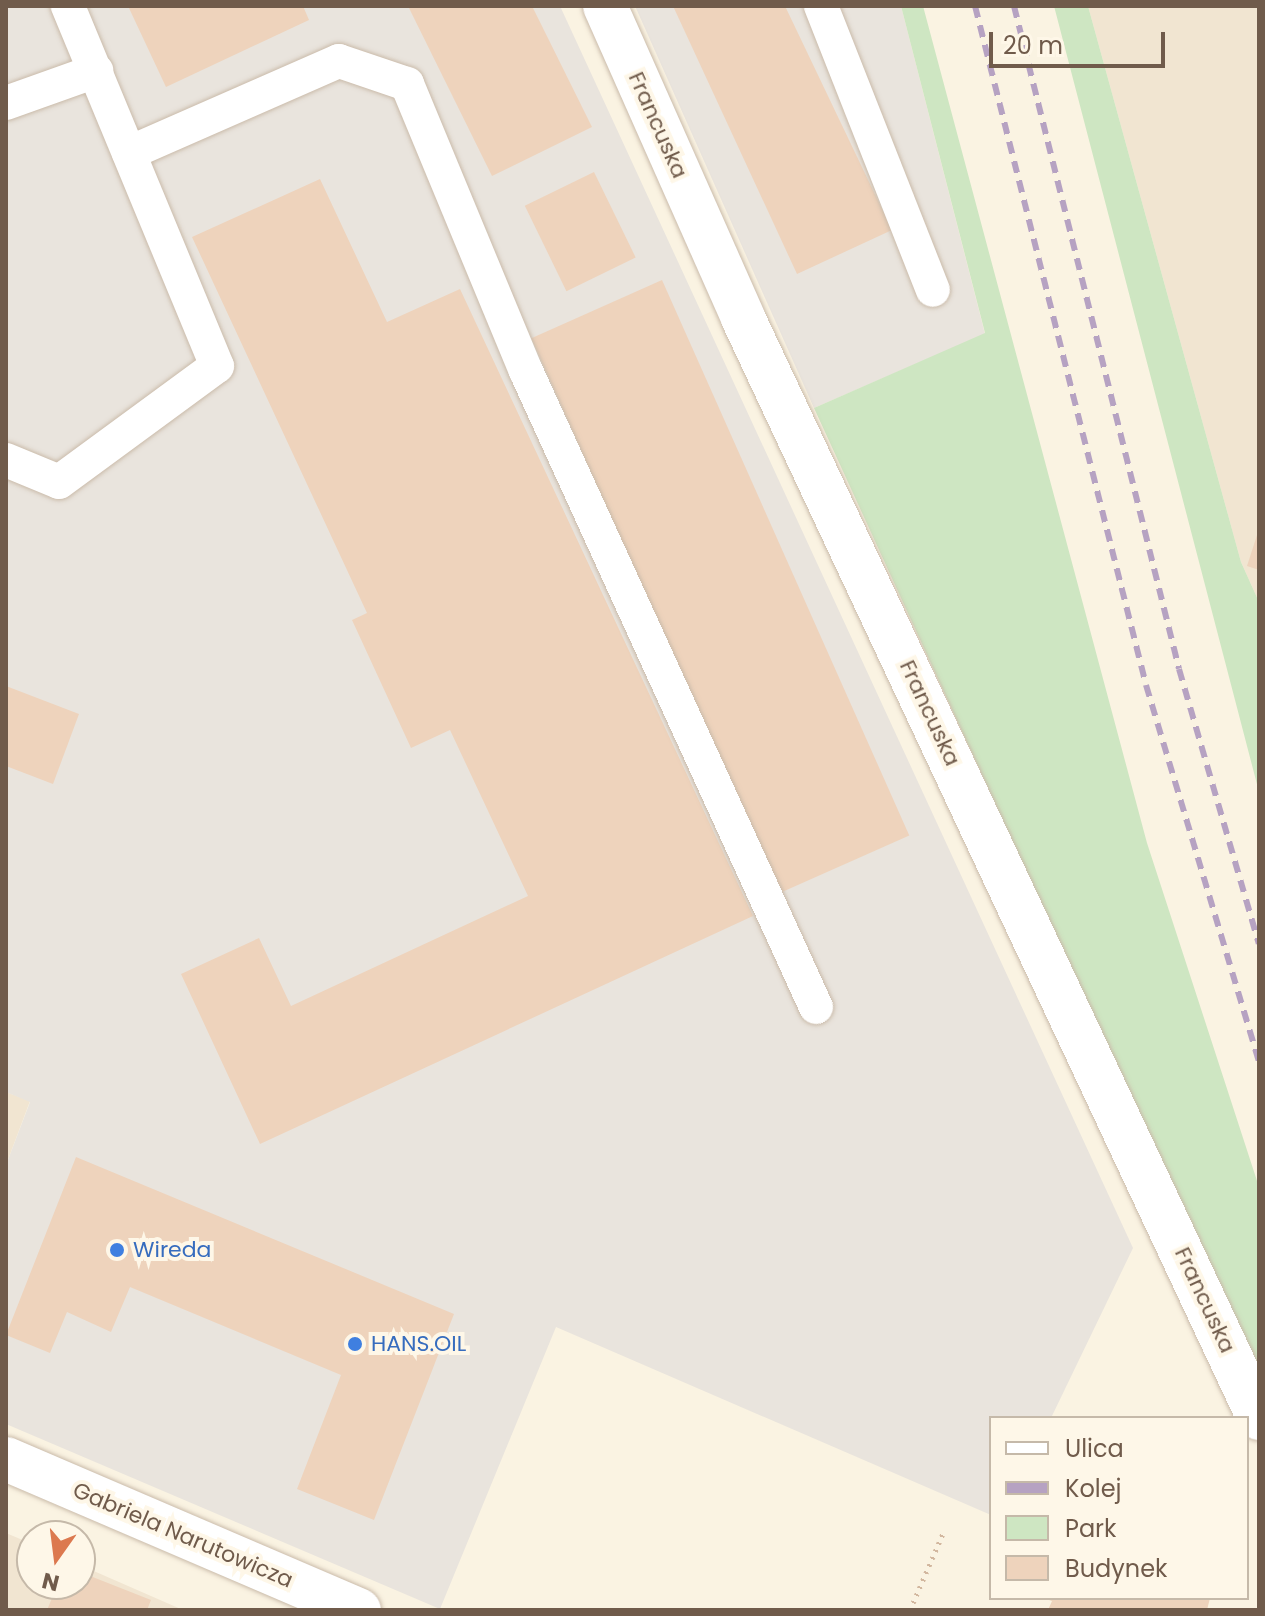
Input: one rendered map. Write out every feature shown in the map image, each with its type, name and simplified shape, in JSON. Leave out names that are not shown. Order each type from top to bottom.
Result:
[{"type":"street","name":"Francuska","points":[[605,6],[743,318],[1259,1418]]},
{"type":"street","name":"Gabriela Narutowicza","points":[[6,1459],[359,1610]]},
{"type":"lane","points":[[6,460],[59,482],[217,366],[68,6]]},
{"type":"lane","points":[[821,6],[933,290]]},
{"type":"lane","points":[[129,153],[339,61],[407,84],[526,371],[816,1007]]},
{"type":"lane","points":[[6,103],[96,71]]},
{"type":"path","points":[[910,1610],[944,1531]]},
{"type":"shaded area","points":[[6,6],[560,6],[1133,1248],[1052,1416],[989,1416],[989,1514],[556,1327],[440,1609],[6,1424],[6,1165],[30,1102],[6,1092]]},
{"type":"shaded area","points":[[635,6],[901,6],[985,334],[814,408]]},
{"type":"shaded area","points":[[1088,6],[1259,6],[1259,602],[1241,562]]},
{"type":"shaded area","points":[[6,1092],[30,1101],[6,1165]]},
{"type":"shaded area","points":[[6,1533],[16,1537],[16,1600],[96,1600],[96,1572],[183,1610],[6,1610]]},
{"type":"green space","points":[[901,6],[923,6],[1147,843],[1259,1187],[1259,1380],[814,408],[985,333]]},
{"type":"green space","points":[[1054,6],[1088,6],[1241,562],[1259,602],[1259,792]]},
{"type":"building","points":[[128,6],[303,6],[309,20],[166,87]]},
{"type":"building","points":[[408,6],[532,6],[592,127],[492,176]]},
{"type":"building","points":[[673,6],[785,6],[892,230],[797,274]]},
{"type":"building","points":[[594,172],[636,257],[566,291],[525,206]]},
{"type":"building","points":[[320,179],[387,322],[460,289],[753,916],[260,1144],[181,974],[259,938],[291,1006],[528,896],[450,730],[411,748],[352,620],[367,613],[192,237]]},
{"type":"building","points":[[662,280],[909,835],[779,894],[531,338]]},
{"type":"building","points":[[1259,532],[1259,570],[1247,566]]},
{"type":"building","points":[[6,686],[79,714],[53,784],[6,766]]},
{"type":"building","name":"HANS.OIL","points":[[76,1157],[454,1314],[374,1520],[297,1489],[341,1375],[130,1287],[111,1332],[67,1312],[50,1353],[6,1335]]},
{"type":"building","points":[[96,1578],[151,1600],[147,1610],[47,1610],[51,1600],[96,1600]]},
{"type":"building","points":[[1049,1600],[1210,1600],[1207,1610],[1048,1610],[1052,1601]]},
{"type":"railway","points":[[975,6],[1146,685],[1259,1062]]},
{"type":"railway","points":[[1014,6],[1179,669],[1259,944]]},
{"type":"place","name":"Wireda","points":[[117,1250]]},
{"type":"place","name":"HANS.OIL","points":[[355,1344]]}]
